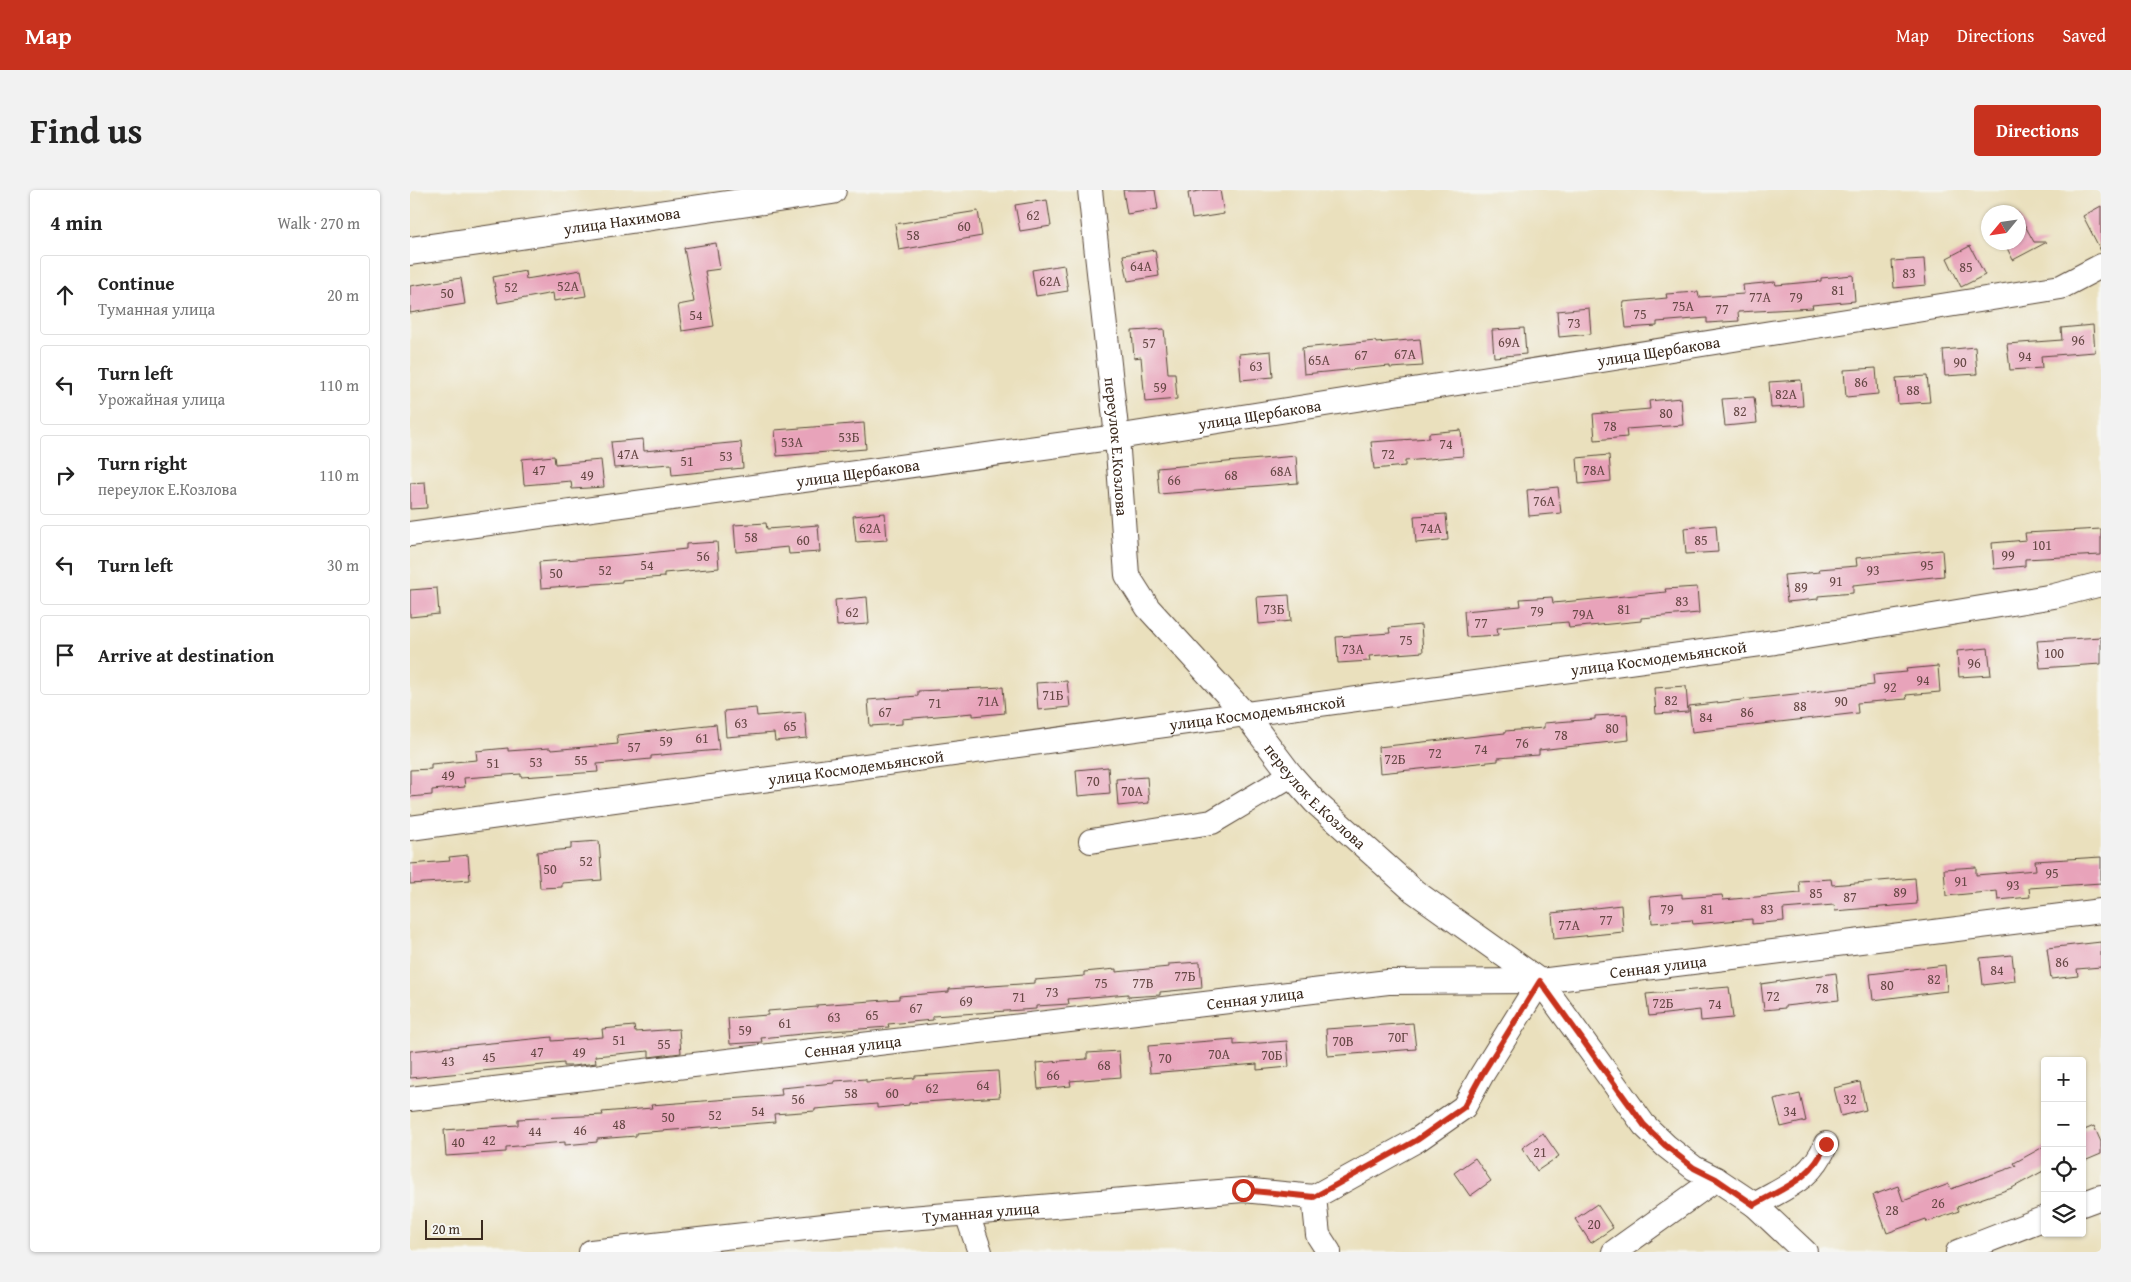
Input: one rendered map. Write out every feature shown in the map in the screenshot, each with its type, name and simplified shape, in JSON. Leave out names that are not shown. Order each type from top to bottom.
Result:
[{"type":"main road","name":"улица Нахимова","points":[[410,251],[832,190]]},
{"type":"street","name":"переулок Е.Козлова","points":[[1090,190],[1117,437],[1127,575],[1148,608],[1244,713],[1290,776],[1315,802],[1414,891],[1540,981],[1644,1125],[1666,1146],[1694,1168],[1716,1179],[1754,1205],[1806,1252]]},
{"type":"street","name":"улица Щербакова","points":[[410,534],[1117,437],[2061,286],[2101,266]]},
{"type":"street","name":"улица Космодемьянской","points":[[410,828],[1775,642],[2054,596],[2101,584]]},
{"type":"street","points":[[1091,841],[1212,822],[1290,776]]},
{"type":"street","name":"Сенная улица","points":[[410,1099],[1388,982],[1540,981],[2101,911]]},
{"type":"street","points":[[1329,1252],[1318,1235],[1314,1197],[1417,1140],[1464,1107],[1540,981]]},
{"type":"street","points":[[1754,1205],[1809,1171],[1820,1158],[1826,1144]]},
{"type":"street","points":[[1614,1252],[1716,1179]]},
{"type":"street","name":"Туманная улица","points":[[591,1252],[851,1223],[1243,1190],[1314,1197]]},
{"type":"street","points":[[2086,1203],[2101,1197]]},
{"type":"street","points":[[967,1214],[980,1252]]},
{"type":"street","points":[[1958,1252],[2041,1220]]},
{"type":"building","points":[[1123,190],[1155,190],[1158,209],[1127,214]]},
{"type":"building","points":[[1220,190],[1224,214],[1192,219],[1188,193]]},
{"type":"building","points":[[1047,200],[1051,226],[1020,231],[1015,205]]},
{"type":"building","points":[[2101,206],[2101,251],[2083,216]]},
{"type":"building","points":[[978,211],[982,236],[899,250],[895,224]]},
{"type":"building","points":[[2026,228],[2034,242],[2047,242],[2013,260],[2008,250],[2026,250]]},
{"type":"building","points":[[716,243],[720,269],[705,271],[714,326],[682,331],[678,305],[694,302],[684,248]]},
{"type":"building","points":[[1970,246],[1985,275],[1961,287],[1947,258]]},
{"type":"building","points":[[1155,250],[1159,276],[1128,281],[1123,255]]},
{"type":"building","points":[[1924,259],[1926,285],[1894,288],[1892,261]]},
{"type":"building","points":[[1064,265],[1068,291],[1036,296],[1032,270]]},
{"type":"building","points":[[581,270],[586,296],[554,301],[553,293],[498,303],[493,277],[525,271],[526,279]]},
{"type":"building","points":[[1853,275],[1855,301],[1812,305],[1813,308],[1738,312],[1739,321],[1707,323],[1707,318],[1657,322],[1657,326],[1626,328],[1623,302],[1667,298],[1666,294],[1698,292],[1699,297],[1744,294],[1743,285],[1775,282],[1776,285],[1821,281],[1821,278]]},
{"type":"building","points":[[461,278],[465,304],[410,313],[410,286]]},
{"type":"building","points":[[1589,308],[1591,334],[1559,337],[1557,311]]},
{"type":"building","points":[[2093,325],[2095,352],[2041,356],[2042,368],[2010,370],[2007,344],[2062,340],[2061,328]]},
{"type":"building","points":[[1524,328],[1526,354],[1494,357],[1492,330]]},
{"type":"building","points":[[1164,329],[1168,373],[1175,373],[1177,399],[1145,402],[1141,357],[1134,358],[1132,331]]},
{"type":"building","points":[[1420,339],[1423,366],[1390,368],[1390,366],[1304,374],[1302,348]]},
{"type":"building","points":[[1975,347],[1977,374],[1945,376],[1943,350]]},
{"type":"building","points":[[1271,351],[1273,377],[1241,380],[1239,354]]},
{"type":"building","points":[[1876,368],[1878,394],[1846,397],[1844,370]]},
{"type":"building","points":[[1927,376],[1930,402],[1898,404],[1896,378]]},
{"type":"building","points":[[1801,380],[1803,406],[1771,408],[1769,382]]},
{"type":"building","points":[[1754,397],[1757,423],[1725,426],[1722,399]]},
{"type":"building","points":[[1681,398],[1683,425],[1626,429],[1627,437],[1595,440],[1593,414],[1650,409],[1649,401]]},
{"type":"building","points":[[864,423],[866,449],[777,456],[775,430]]},
{"type":"building","points":[[1461,430],[1463,456],[1405,461],[1405,466],[1374,469],[1371,442],[1429,438],[1429,433]]},
{"type":"building","points":[[643,439],[644,451],[741,442],[743,468],[672,475],[671,464],[614,468],[611,442]]},
{"type":"building","points":[[1609,455],[1611,481],[1579,484],[1577,458]]},
{"type":"building","points":[[554,456],[555,464],[601,460],[604,487],[572,489],[571,481],[524,485],[522,459]]},
{"type":"building","points":[[1296,456],[1298,483],[1159,494],[1157,468]]},
{"type":"building","points":[[425,482],[427,508],[410,509],[410,483]]},
{"type":"building","points":[[1558,487],[1561,513],[1529,516],[1527,490]]},
{"type":"building","points":[[885,513],[887,540],[856,542],[853,516]]},
{"type":"building","points":[[1446,514],[1448,540],[1416,543],[1414,516]]},
{"type":"building","points":[[766,523],[767,529],[818,525],[820,552],[789,554],[788,547],[736,552],[734,525]]},
{"type":"building","points":[[1716,525],[1718,552],[1686,554],[1684,528]]},
{"type":"building","points":[[2101,529],[2101,555],[2025,559],[2025,566],[1994,569],[1992,543],[2026,540],[2025,533]]},
{"type":"building","points":[[717,542],[719,568],[664,573],[664,577],[622,580],[622,582],[541,588],[539,562],[686,549],[686,544]]},
{"type":"building","points":[[1942,550],[1944,576],[1853,585],[1853,593],[1818,596],[1818,599],[1787,602],[1784,575],[1820,572],[1819,569],[1857,566],[1856,558]]},
{"type":"building","points":[[1697,587],[1699,613],[1641,618],[1641,621],[1569,628],[1568,622],[1497,628],[1498,635],[1466,637],[1464,611],[1521,606],[1520,599],[1552,597],[1553,603],[1666,592],[1665,589]]},
{"type":"building","points":[[437,588],[439,614],[410,617],[410,590]]},
{"type":"building","points":[[1289,595],[1291,621],[1259,624],[1257,597]]},
{"type":"building","points":[[867,597],[869,624],[837,626],[835,600]]},
{"type":"building","points":[[1421,625],[1423,652],[1369,656],[1370,661],[1338,663],[1336,637],[1390,633],[1389,628]]},
{"type":"building","points":[[2101,637],[2101,664],[2040,668],[2037,641]]},
{"type":"building","points":[[1988,648],[1991,675],[1959,677],[1957,651]]},
{"type":"building","points":[[1938,666],[1940,692],[1906,695],[1907,699],[1857,703],[1858,713],[1692,732],[1689,706],[1874,685],[1873,675],[1907,672],[1906,669]]},
{"type":"building","points":[[1067,681],[1070,707],[1038,710],[1036,683]]},
{"type":"building","points":[[1686,686],[1688,712],[1656,714],[1654,688]]},
{"type":"building","points":[[1003,687],[1005,713],[973,716],[973,713],[902,719],[902,724],[870,726],[868,700],[918,696],[918,691]]},
{"type":"building","points":[[756,708],[757,716],[805,712],[807,738],[775,741],[774,733],[726,737],[724,711]]},
{"type":"building","points":[[1627,714],[1629,740],[1539,750],[1539,755],[1498,758],[1498,761],[1380,773],[1378,747],[1544,728],[1544,723],[1595,719],[1595,716]]},
{"type":"building","points":[[716,724],[719,750],[651,756],[651,759],[597,764],[598,772],[521,777],[521,774],[464,778],[465,787],[432,790],[432,795],[410,797],[410,770],[431,769],[431,764],[477,760],[476,751],[508,748],[508,751],[550,748],[551,750],[618,744],[617,735]]},
{"type":"building","points":[[1108,767],[1110,793],[1078,796],[1076,770]]},
{"type":"building","points":[[1147,777],[1149,803],[1118,806],[1116,779]]},
{"type":"building","points":[[599,841],[602,880],[562,883],[562,887],[540,888],[537,852],[571,849],[571,843]]},
{"type":"building","points":[[468,855],[470,880],[410,884],[410,864],[450,861],[449,857]]},
{"type":"building","points":[[2101,857],[2101,883],[2029,888],[2030,897],[1998,900],[1997,891],[1946,896],[1944,869],[1976,867],[1976,875],[2036,870],[2035,861]]},
{"type":"building","points":[[1915,878],[1917,904],[1835,911],[1834,905],[1783,909],[1784,921],[1752,924],[1752,919],[1693,924],[1692,920],[1652,923],[1650,897],[1682,894],[1682,898],[1722,895],[1723,900],[1800,893],[1799,881],[1831,879],[1832,885]]},
{"type":"building","points":[[1621,905],[1623,932],[1554,939],[1552,913]]},
{"type":"building","points":[[2101,942],[2101,967],[2077,969],[2078,976],[2051,979],[2047,948]]},
{"type":"building","points":[[2012,955],[2015,981],[1983,985],[1980,958]]},
{"type":"building","points":[[1200,962],[1202,988],[1160,992],[1160,995],[1128,997],[1128,994],[1068,999],[1069,1004],[1036,1006],[1036,1009],[933,1016],[933,1020],[888,1024],[889,1027],[802,1033],[761,1038],[762,1042],[730,1044],[728,1018],[768,1015],[768,1011],[817,1007],[817,1005],[899,999],[899,996],[949,992],[949,989],[1035,983],[1035,980],[1084,976],[1084,972],[1116,969],[1116,972],[1169,967],[1169,964]]},
{"type":"building","points":[[1945,965],[1947,991],[1873,1000],[1870,974]]},
{"type":"building","points":[[1836,973],[1839,1000],[1764,1010],[1761,984]]},
{"type":"building","points":[[1729,987],[1733,1018],[1701,1021],[1700,1010],[1649,1016],[1646,994]]},
{"type":"building","points":[[1413,1023],[1416,1049],[1328,1056],[1326,1029]]},
{"type":"building","points":[[634,1026],[635,1032],[679,1029],[681,1053],[649,1057],[649,1051],[595,1056],[596,1063],[573,1066],[564,1066],[564,1063],[410,1078],[410,1051],[552,1037],[552,1041],[603,1037],[602,1029]]},
{"type":"building","points":[[1234,1039],[1234,1045],[1287,1041],[1289,1067],[1257,1070],[1257,1064],[1150,1073],[1148,1046]]},
{"type":"building","points":[[1119,1051],[1121,1077],[1070,1081],[1071,1086],[1038,1089],[1036,1063],[1087,1059],[1087,1053]]},
{"type":"building","points":[[998,1071],[1000,1097],[909,1103],[909,1105],[877,1108],[877,1104],[815,1109],[815,1111],[774,1114],[775,1122],[636,1133],[636,1136],[597,1139],[597,1142],[565,1145],[565,1142],[506,1147],[506,1152],[446,1156],[444,1130],[518,1125],[518,1119],[603,1115],[602,1112],[652,1108],[651,1105],[782,1095],[781,1088],[834,1083],[834,1081],[866,1079],[866,1082],[915,1078],[915,1076]]},
{"type":"building","points":[[1860,1082],[1866,1110],[1841,1116],[1834,1088]]},
{"type":"building","points":[[1800,1094],[1806,1121],[1781,1127],[1774,1100]]},
{"type":"building","points":[[2094,1126],[2101,1142],[2101,1154],[2086,1160],[2086,1147],[2086,1129]]},
{"type":"building","points":[[1543,1133],[1559,1156],[1537,1171],[1522,1148]]},
{"type":"building","points":[[2041,1148],[2041,1172],[2012,1188],[1957,1207],[1959,1211],[1927,1222],[1926,1219],[1887,1233],[1873,1195],[1898,1186],[1903,1201],[1949,1184],[1951,1189],[2016,1166],[2014,1163]]},
{"type":"building","points":[[1475,1158],[1491,1181],[1470,1196],[1454,1173]]},
{"type":"building","points":[[1597,1204],[1613,1228],[1591,1243],[1575,1219]]},
{"type":"route","points":[[1243,1190],[1314,1197],[1417,1140],[1464,1107],[1540,981],[1644,1125],[1666,1146],[1694,1168],[1716,1179],[1754,1205],[1805,1175],[1814,1167],[1826,1144]]}]
